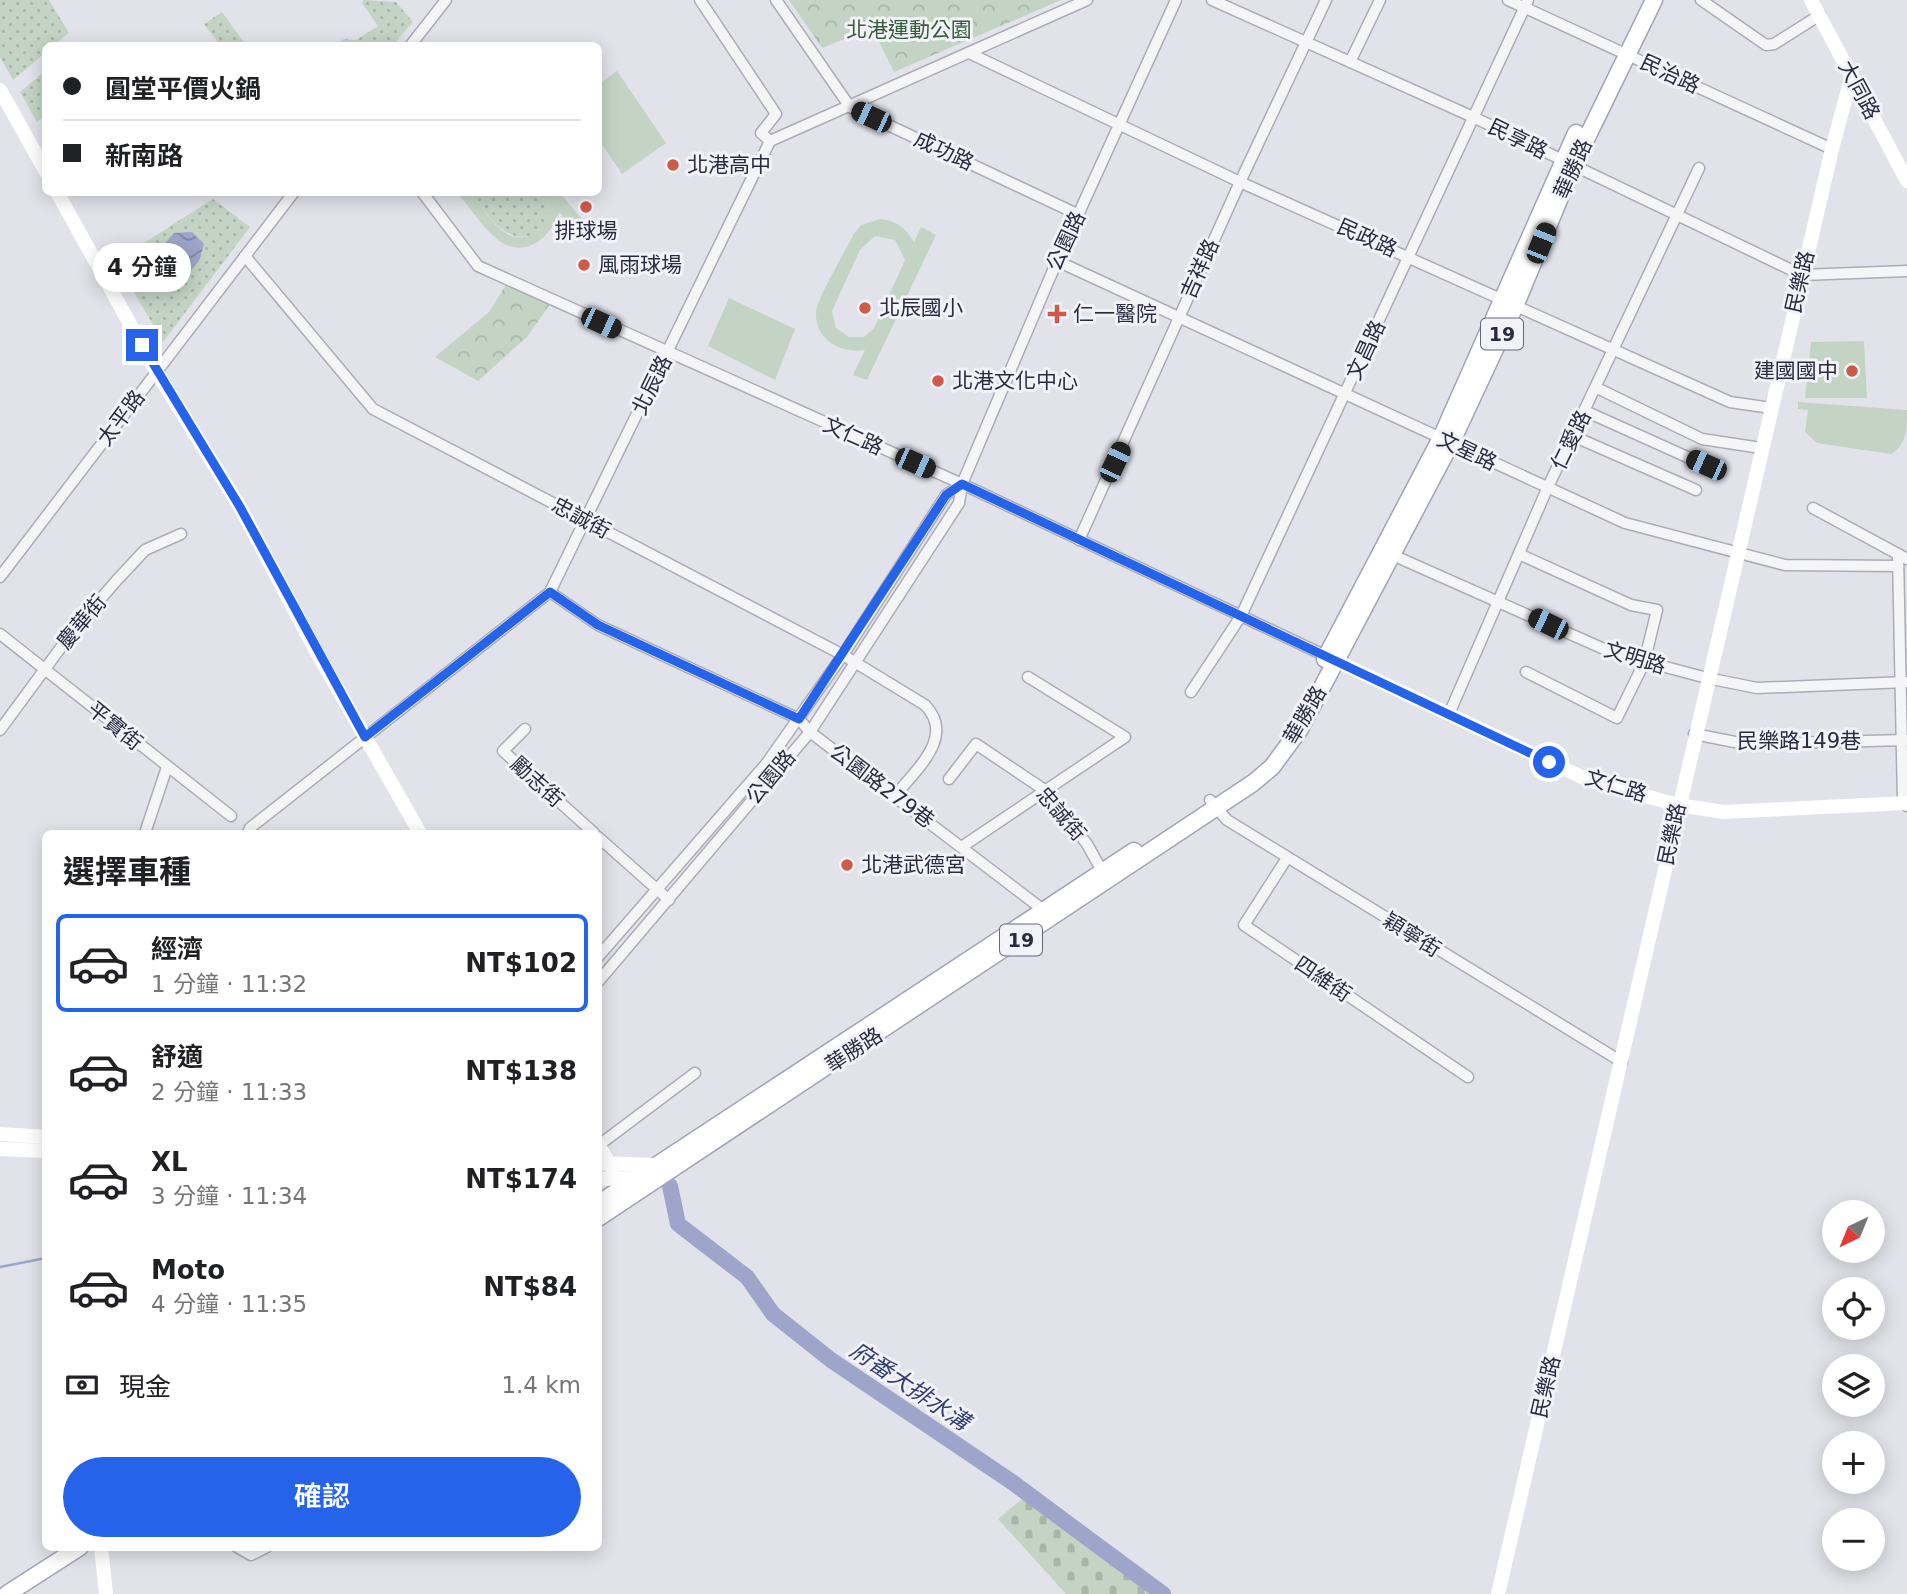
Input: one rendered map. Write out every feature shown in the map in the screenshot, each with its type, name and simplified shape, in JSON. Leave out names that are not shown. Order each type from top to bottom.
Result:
[{"type":"main road","name":"華勝路","points":[[659,1170],[1048,916],[1213,804],[1268,759],[1331,659],[1446,440],[1568,163],[1622,52],[1642,0]]},
{"type":"main road","name":"華勝路","points":[[1622,52],[1654,0]]},
{"type":"main road","name":"大同路","points":[[1811,0],[1907,181]]},
{"type":"main road","name":"民樂路","points":[[1498,1594],[1622,1062],[1707,678],[1832,149],[1852,75]]},
{"type":"main road","points":[[0,90],[42,165]]},
{"type":"main road","points":[[59,196],[156,371],[240,507],[418,830]]},
{"type":"main road","name":"文仁路","points":[[1331,659],[1588,780],[1678,804],[1724,812],[1906,804]]},
{"type":"main road","name":"華勝路","points":[[1048,916],[1102,872],[1213,804]]},
{"type":"main road","points":[[0,1134],[42,1137]]},
{"type":"main road","points":[[0,1149],[42,1151]]},
{"type":"main road","points":[[604,1164],[659,1170]]},
{"type":"main road","points":[[604,1164],[626,1185]]},
{"type":"main road","name":"19","points":[[602,1201],[626,1185],[659,1170]]},
{"type":"main road","points":[[602,1180],[626,1185]]},
{"type":"main road","name":"19","points":[[602,1213],[626,1185]]},
{"type":"main road","points":[[0,1587],[56,1551]]},
{"type":"main road","points":[[7,1594],[74,1551]]},
{"type":"main road","points":[[101,1551],[106,1594]]},
{"type":"street","points":[[413,42],[446,0]]},
{"type":"street","name":"北辰路","points":[[249,830],[550,592],[770,141],[761,133],[776,114],[700,0]]},
{"type":"street","points":[[776,0],[850,107]]},
{"type":"street","points":[[770,141],[1087,0]]},
{"type":"street","name":"公園路","points":[[602,977],[810,732],[960,503],[962,484],[1056,261],[1176,0]]},
{"type":"street","name":"民享路","points":[[1212,0],[1474,117],[1802,275],[1907,271]]},
{"type":"street","name":"吉祥路","points":[[1079,540],[1240,182],[1326,0]]},
{"type":"street","points":[[1350,62],[1380,0]]},
{"type":"street","name":"民治路","points":[[1508,0],[1526,4],[1622,52],[1832,149]]},
{"type":"street","points":[[1701,0],[1766,45],[1774,44],[1819,15]]},
{"type":"street","name":"文昌路","points":[[1191,692],[1241,615],[1346,395],[1526,4]]},
{"type":"street","name":"民政路","points":[[969,53],[1240,182],[1730,402],[1771,408]]},
{"type":"street","name":"成功路","points":[[850,107],[1079,215]]},
{"type":"street","name":"仁愛路","points":[[1449,714],[1548,489],[1616,350],[1699,168]]},
{"type":"street","name":"太平路","points":[[0,577],[291,196]]},
{"type":"street","name":"文仁路","points":[[425,196],[478,265],[667,353],[962,484],[1331,659]]},
{"type":"street","name":"忠誠街","points":[[245,256],[373,409],[843,655],[925,705],[934,715],[939,729],[936,743],[895,796]]},
{"type":"street","name":"文星路","points":[[1056,261],[1625,523],[1785,565],[1898,566]]},
{"type":"street","points":[[1597,388],[1702,439],[1761,448]]},
{"type":"street","points":[[1585,411],[1706,465]]},
{"type":"street","points":[[1573,436],[1696,490]]},
{"type":"street","name":"公園路","points":[[602,952],[766,764],[843,655],[946,495],[962,484]]},
{"type":"street","points":[[1813,508],[1902,556],[1898,566],[1906,804]]},
{"type":"street","name":"慶華街","points":[[0,730],[44,669],[145,550],[181,534]]},
{"type":"street","name":"文明路","points":[[1387,553],[1499,600],[1573,636],[1644,663],[1757,688],[1904,682]]},
{"type":"street","points":[[1519,554],[1631,605],[1657,610],[1644,663],[1617,718],[1526,672]]},
{"type":"street","points":[[550,592],[598,625],[799,719]]},
{"type":"street","name":"平實街","points":[[0,634],[231,816]]},
{"type":"street","points":[[963,846],[1125,737],[1028,677]]},
{"type":"street","name":"公園路279巷","points":[[799,719],[810,732],[963,846],[1048,916]]},
{"type":"street","name":"勵志街","points":[[525,729],[503,751],[591,830]]},
{"type":"street","name":"民樂路149巷","points":[[1694,734],[1745,744],[1905,740]]},
{"type":"street","name":"忠誠街","points":[[949,779],[976,744],[1046,791],[1087,844],[1102,872]]},
{"type":"street","points":[[146,830],[167,767]]},
{"type":"street","name":"穎寧街","points":[[1213,804],[1227,820],[1287,858],[1622,1062]]},
{"type":"street","points":[[602,841],[669,900]]},
{"type":"street","name":"四維街","points":[[1287,858],[1244,925],[1468,1077]]},
{"type":"street","points":[[602,1143],[695,1073]]},
{"type":"green space","points":[[0,0],[49,0],[69,33],[58,42],[42,42],[42,56],[13,80],[0,57]]},
{"type":"green space","points":[[364,0],[396,2],[413,22],[396,42],[340,42],[344,39],[356,40],[378,26],[362,3]]},
{"type":"green space","name":"北港運動公園","points":[[789,0],[1061,0],[894,72],[872,28],[822,48]]},
{"type":"green space","points":[[222,12],[244,42],[218,42],[204,24]]},
{"type":"green space","points":[[617,71],[666,143],[622,174],[602,144],[602,82]]},
{"type":"green space","points":[[42,74],[42,118],[37,122],[20,92]]},
{"type":"green space","points":[[459,196],[472,196],[500,229],[512,236],[522,237],[538,231],[547,218],[548,209],[544,196],[563,196],[592,231],[582,238],[559,212],[543,238],[535,244],[517,248],[497,239]]},
{"type":"green space","points":[[472,196],[544,196],[548,211],[546,222],[538,231],[522,237],[512,235],[489,217]]},
{"type":"green space","points":[[213,199],[250,227],[163,342],[116,261]]},
{"type":"green space","points":[[880,219],[891,221],[904,229],[914,242],[921,227],[936,235],[867,380],[853,375],[865,350],[848,350],[825,338],[817,323],[816,313],[832,275],[861,225]],"holes":[[[875,236],[895,240],[905,260],[874,328],[864,337],[849,337],[836,328],[832,311],[860,250]]]},
{"type":"green space","points":[[509,280],[553,300],[527,337],[478,381],[435,357],[489,312]]},
{"type":"green space","points":[[729,298],[795,329],[775,380],[708,346]]},
{"type":"green space","points":[[1864,341],[1867,398],[1805,398],[1811,342]]},
{"type":"green space","points":[[1798,402],[1907,410],[1903,441],[1891,454],[1817,443],[1805,432],[1808,410],[1798,409]]},
{"type":"green space","points":[[1022,1499],[1069,1529],[1154,1594],[1066,1594],[998,1519]]},
{"type":"water","points":[[192,232],[204,244],[199,261],[178,286],[165,278],[154,256],[174,233]]},
{"type":"waterway","name":"府番大排水溝","points":[[670,1186],[678,1224],[747,1277],[773,1314],[831,1360],[1012,1482],[1163,1594]]},
{"type":"waterway","points":[[0,1267],[42,1259]]},
{"type":"place","name":"北港高中","points":[[673,165]]},
{"type":"place","name":"排球場","points":[[586,207]]},
{"type":"place","name":"風雨球場","points":[[584,265]]},
{"type":"place","name":"北辰國小","points":[[865,308]]},
{"type":"place","name":"仁一醫院","points":[[1057,314]]},
{"type":"place","name":"建國國中","points":[[1852,371]]},
{"type":"place","name":"北港文化中心","points":[[938,381]]},
{"type":"place","name":"北港武德宮","points":[[847,865]]},
{"type":"route","points":[[142,345],[240,507],[365,737],[550,592],[598,625],[799,719],[946,495],[962,484],[1549,762]]}]
